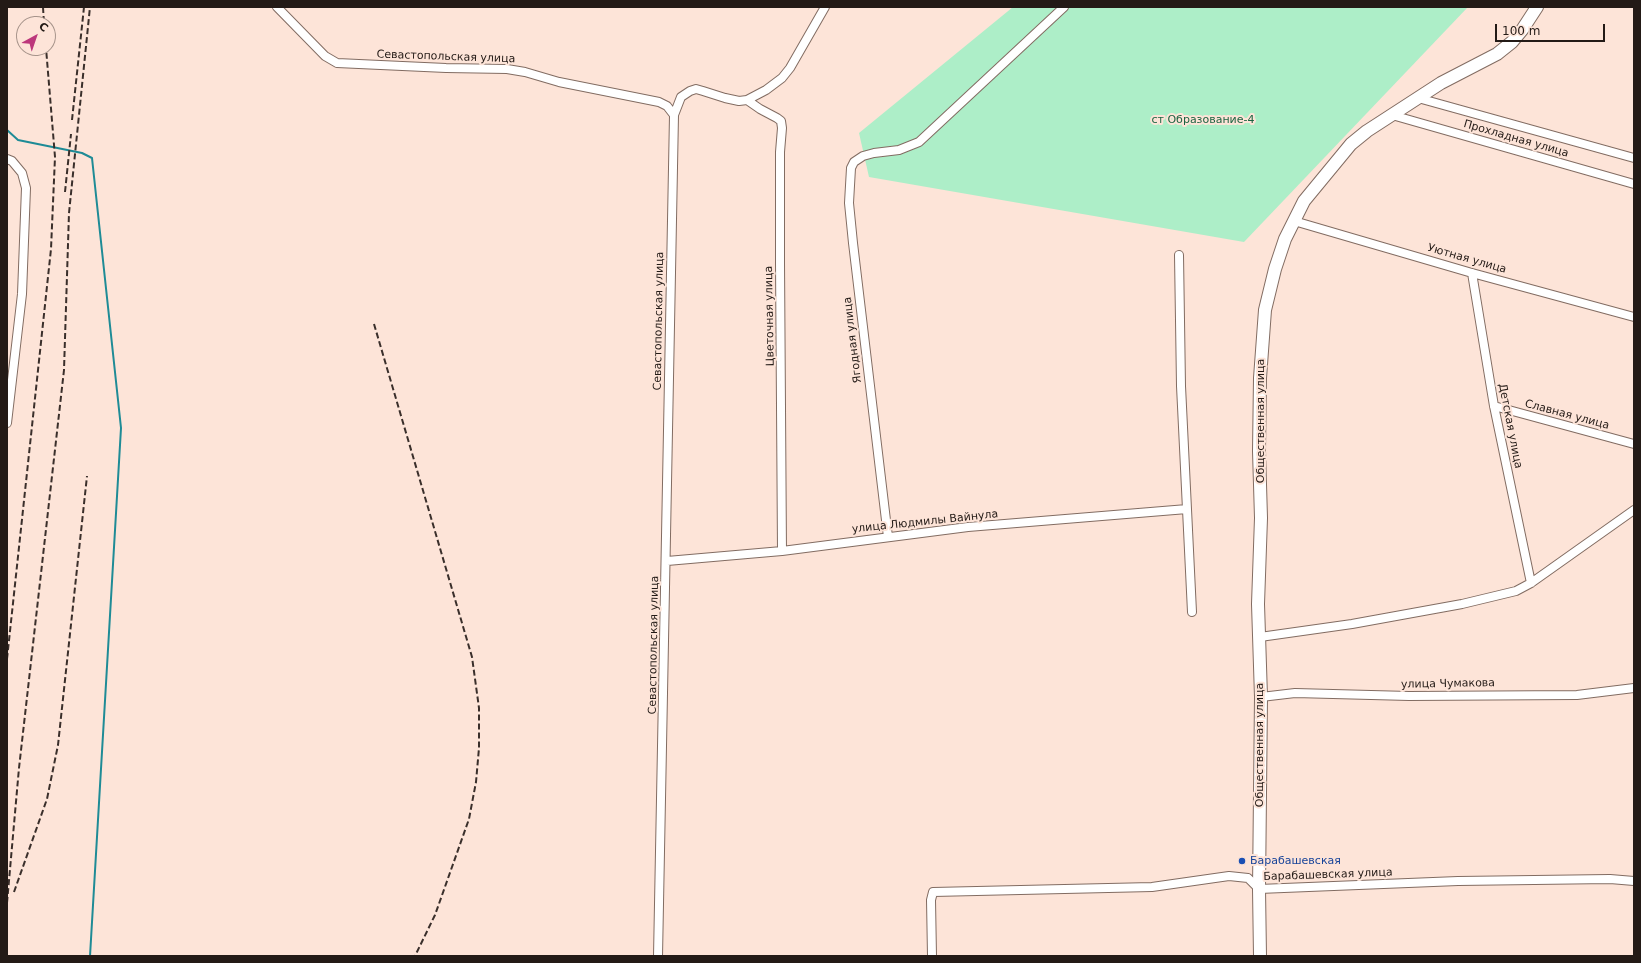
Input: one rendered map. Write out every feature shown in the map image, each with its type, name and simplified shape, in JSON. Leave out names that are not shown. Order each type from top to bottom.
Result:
[{"type":"main road","name":"Общественная улица","points":[[1260,956],[1259,889],[1261,697],[1258,604],[1261,518],[1259,444],[1264,310],[1275,269],[1285,239],[1304,201],[1351,144],[1441,83],[1497,54],[1512,42],[1522,30],[1536,7]]},
{"type":"street","name":"Севастопольская улица","points":[[277,7],[325,56],[337,63],[507,69],[525,72],[559,82],[659,102],[667,106],[674,115],[667,561],[658,956]]},
{"type":"street","points":[[674,115],[680,97],[690,90],[696,89],[735,101],[747,100],[766,90],[782,78],[790,68],[825,7]]},
{"type":"street","name":"Ягодная улица","points":[[888,537],[855,267],[849,203],[851,168],[854,162],[863,156],[899,150],[919,142],[1064,7]]},
{"type":"street","points":[[1418,98],[1634,158]]},
{"type":"street","name":"Цветочная улица","points":[[747,100],[781,121],[782,128],[780,152],[782,550]]},
{"type":"street","name":"Прохладная улица","points":[[1392,115],[1634,184]]},
{"type":"street","points":[[7,159],[12,161],[22,173],[26,188],[22,294],[7,423]]},
{"type":"street","name":"Уютная улица","points":[[1294,221],[1472,273],[1634,317]]},
{"type":"street","points":[[1179,255],[1181,386],[1192,612]]},
{"type":"street","name":"Детская улица","points":[[1472,273],[1494,406],[1531,583]]},
{"type":"street","name":"Славная улица","points":[[1494,406],[1634,444]]},
{"type":"street","name":"улица Людмилы Вайнула","points":[[667,561],[782,550],[968,527],[1187,509]]},
{"type":"street","points":[[1260,637],[1352,624],[1462,604],[1510,593],[1531,583],[1634,510]]},
{"type":"street","name":"улица Чумакова","points":[[1261,697],[1295,693],[1401,696],[1577,695],[1634,688]]},
{"type":"street","name":"Барабашевская улица","points":[[932,956],[933,892],[1152,887],[1230,876],[1248,878],[1259,889],[1458,882],[1610,879],[1634,881]]},
{"type":"green space","name":"ст Образование-4","points":[[1013,7],[1468,7],[1244,242],[869,177],[859,133]]},
{"type":"waterway","points":[[7,130],[18,140],[82,153],[92,158],[121,428],[90,956]]},
{"type":"railway","points":[[43,7],[44,16]]},
{"type":"railway","points":[[72,120],[84,7]]},
{"type":"railway","points":[[7,903],[19,768],[64,370],[69,213],[90,7]]},
{"type":"railway","points":[[7,659],[51,249],[55,157],[47,56]]},
{"type":"railway","points":[[65,192],[71,134]]},
{"type":"railway","points":[[374,324],[472,657],[479,708],[479,748],[476,782],[469,819],[435,915],[415,956]]},
{"type":"railway","points":[[14,892],[47,799],[58,745],[87,476]]},
{"type":"place","name":"Барабашевская","points":[[1242,861]]}]
